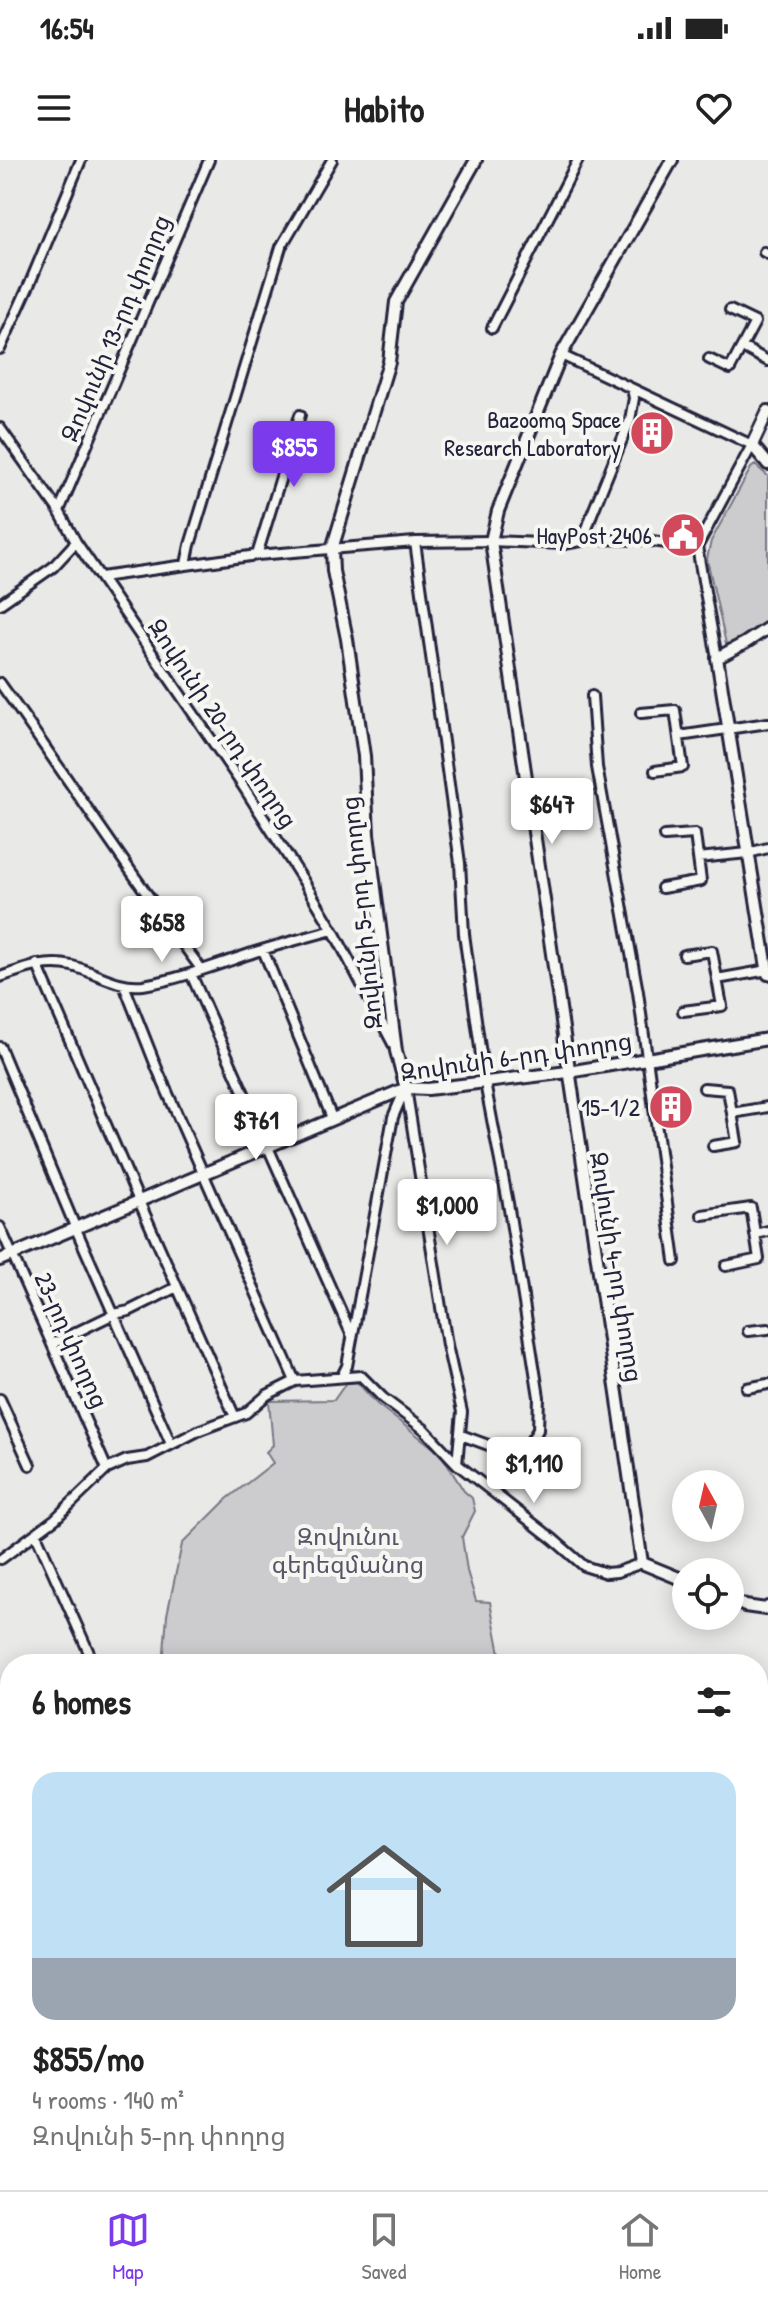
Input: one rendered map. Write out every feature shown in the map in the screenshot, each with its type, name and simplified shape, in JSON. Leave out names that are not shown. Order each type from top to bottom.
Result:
[{"type":"street","points":[[0,349],[81,160]]},
{"type":"street","name":"Զովունի 13-րդ փողոց","points":[[59,511],[209,160]]},
{"type":"street","points":[[186,564],[281,247],[332,160]]},
{"type":"street","name":"Զովունի 5-րդ փողոց","points":[[457,1464],[462,1412],[445,1330],[406,1088],[396,1051],[368,834],[367,778],[332,549],[389,362],[396,302],[476,160]]},
{"type":"street","points":[[492,328],[578,160]]},
{"type":"street","name":"Զովունի 4-րդ փողոց","points":[[642,1563],[491,541],[498,511],[561,355],[672,160]]},
{"type":"street","points":[[709,359],[730,369],[755,322],[730,310]]},
{"type":"street","points":[[742,347],[768,361]]},
{"type":"street","points":[[561,355],[752,445],[768,464]]},
{"type":"street","points":[[586,540],[592,514],[630,420],[634,398],[632,389]]},
{"type":"street","points":[[717,979],[768,972],[697,547],[768,411]]},
{"type":"street","points":[[257,555],[300,415]]},
{"type":"street","name":"Զովունի 20-րդ փողոց","points":[[0,428],[243,786],[333,930],[396,1051]]},
{"type":"street","points":[[101,577],[257,555],[415,542],[564,544],[586,540],[644,540],[697,547]]},
{"type":"street","points":[[0,604],[53,567],[76,542]]},
{"type":"street","points":[[415,542],[460,863],[464,934],[485,1083],[539,1397],[538,1430],[526,1448],[516,1452],[499,1449],[461,1435]]},
{"type":"street","points":[[717,658],[768,628]]},
{"type":"street","points":[[0,683],[158,912],[202,970]]},
{"type":"street","points":[[592,696],[597,767],[648,1058],[675,1261]]},
{"type":"street","points":[[641,713],[675,710],[683,767],[655,771]]},
{"type":"street","points":[[679,736],[768,723]]},
{"type":"street","points":[[662,888],[701,881],[695,834],[664,836]]},
{"type":"street","points":[[698,858],[768,848]]},
{"type":"street","points":[[0,977],[37,964],[72,966],[124,985],[142,985],[191,974],[333,930]]},
{"type":"street","points":[[263,950],[332,1118]]},
{"type":"street","points":[[683,1011],[722,1006],[712,951],[684,955]]},
{"type":"street","points":[[37,964],[235,1417]]},
{"type":"street","points":[[191,974],[352,1336]]},
{"type":"street","points":[[124,985],[158,1071],[295,1381]]},
{"type":"street","name":"Զովունի 6-րդ փողոց","points":[[0,1260],[406,1088],[428,1089],[568,1072],[768,1039]]},
{"type":"street","points":[[0,1047],[171,1444]]},
{"type":"street","points":[[342,1376],[347,1366],[393,1117],[406,1088]]},
{"type":"street","points":[[704,1088],[728,1090],[737,1142],[713,1146]]},
{"type":"street","points":[[732,1113],[768,1107]]},
{"type":"street","points":[[702,1215],[751,1208],[759,1259],[726,1266]]},
{"type":"street","name":"23-րդ փողոց","points":[[0,1227],[107,1469]]},
{"type":"street","points":[[755,1234],[768,1231]]},
{"type":"street","points":[[52,1344],[177,1287]]},
{"type":"street","points":[[748,1331],[768,1329]]},
{"type":"street","points":[[0,1559],[70,1507],[107,1469],[127,1460],[147,1457],[200,1430],[246,1413],[267,1395],[295,1381],[361,1376],[383,1398],[424,1429],[457,1464],[584,1566],[606,1573],[642,1563],[672,1575]]},
{"type":"street","points":[[747,1388],[768,1384]]},
{"type":"street","points":[[0,1399],[30,1465]]},
{"type":"street","points":[[36,1534],[90,1654]]},
{"type":"street","points":[[744,1606],[767,1612]]},
{"type":"green space","points":[[755,465],[768,476],[768,624],[751,635],[726,644],[707,559],[711,541]]},
{"type":"green space","name":"Զովունու գերեզմանոց","points":[[357,1382],[377,1404],[440,1453],[464,1491],[472,1498],[475,1511],[462,1537],[467,1571],[476,1601],[490,1602],[500,1654],[164,1654],[167,1615],[182,1544],[227,1499],[273,1463],[266,1452],[273,1445],[269,1401],[334,1400],[346,1383]]},
{"type":"place","name":"Bazoomq Space Research Laboratory","points":[[652,433]]},
{"type":"place","name":"HayPost 2406","points":[[683,535]]},
{"type":"place","name":"15-1/2","points":[[671,1107]]}]
